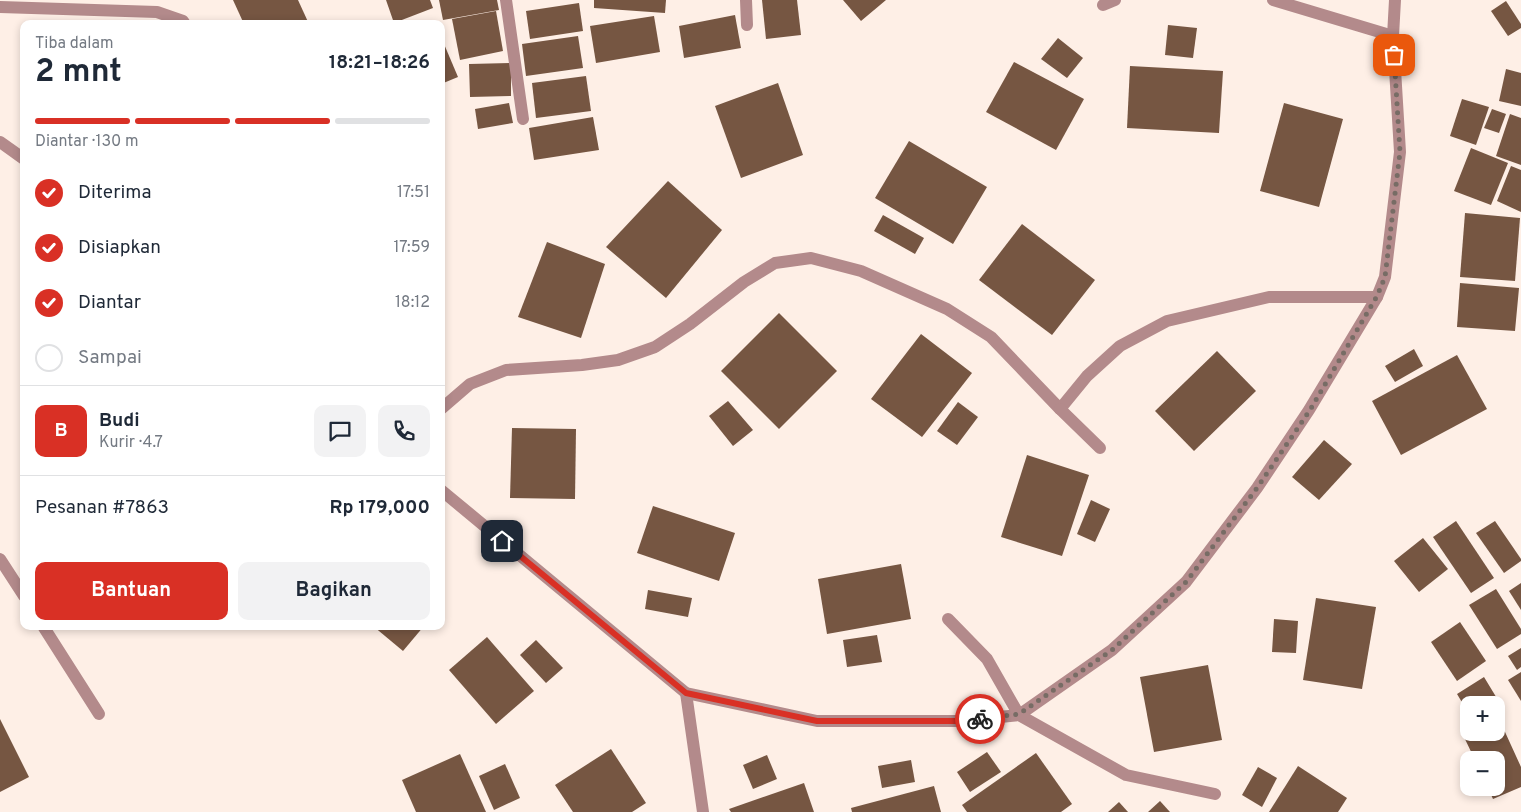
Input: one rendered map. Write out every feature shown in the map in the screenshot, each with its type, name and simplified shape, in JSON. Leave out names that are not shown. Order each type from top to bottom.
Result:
[{"type":"street","points":[[506,0],[523,119]]},
{"type":"street","points":[[746,0],[747,25]]},
{"type":"street","points":[[1103,5],[1115,0]]},
{"type":"street","points":[[1273,0],[1393,36]]},
{"type":"street","points":[[445,493],[686,693],[817,721],[961,721],[1019,714],[1112,650],[1186,582],[1257,488],[1310,410],[1377,296],[1385,277],[1400,152],[1393,36],[1395,0]]},
{"type":"street","points":[[0,6],[157,12],[180,20]]},
{"type":"street","points":[[0,142],[20,156]]},
{"type":"street","points":[[445,406],[470,384],[506,370],[582,365],[618,360],[655,347],[690,324],[744,282],[775,263],[811,258],[862,271],[947,309],[991,337],[1100,448]]},
{"type":"street","points":[[1060,409],[1087,376],[1120,346],[1167,321],[1269,297],[1377,296]]},
{"type":"street","points":[[0,559],[20,590]]},
{"type":"street","points":[[948,619],[987,658],[1019,714],[1126,775],[1215,794]]},
{"type":"street","points":[[46,630],[99,714]]},
{"type":"street","points":[[686,693],[703,812]]},
{"type":"building","points":[[233,0],[298,0],[307,20],[242,20]]},
{"type":"building","points":[[386,0],[430,0],[433,8],[402,20],[393,20]]},
{"type":"building","points":[[439,0],[497,0],[499,10],[443,20]]},
{"type":"building","points":[[594,0],[666,0],[665,13],[594,8]]},
{"type":"building","points":[[762,0],[797,0],[801,35],[766,39]]},
{"type":"building","points":[[843,0],[886,0],[861,21]]},
{"type":"building","points":[[1506,1],[1521,24],[1521,28],[1508,36],[1491,11]]},
{"type":"building","points":[[579,3],[583,31],[530,39],[526,11]]},
{"type":"building","points":[[496,11],[503,51],[460,60],[452,19]]},
{"type":"building","points":[[735,15],[741,48],[684,58],[679,26]]},
{"type":"building","points":[[654,16],[660,52],[596,63],[590,26]]},
{"type":"building","points":[[1168,25],[1197,28],[1193,58],[1165,55]]},
{"type":"building","points":[[578,36],[583,68],[526,76],[522,44]]},
{"type":"building","points":[[1058,38],[1083,58],[1067,78],[1041,59]]},
{"type":"building","points":[[445,46],[458,77],[445,82]]},
{"type":"building","points":[[1014,62],[1084,99],[1056,150],[986,112]]},
{"type":"building","points":[[511,63],[511,96],[470,97],[469,64]]},
{"type":"building","points":[[1130,66],[1223,71],[1219,133],[1127,128]]},
{"type":"building","points":[[1506,69],[1521,73],[1521,106],[1499,101]]},
{"type":"building","points":[[586,76],[591,111],[536,118],[532,83]]},
{"type":"building","points":[[778,83],[803,155],[741,178],[715,106]]},
{"type":"building","points":[[1462,99],[1489,107],[1476,145],[1450,136]]},
{"type":"building","points":[[509,103],[513,123],[478,129],[475,109]]},
{"type":"building","points":[[1284,103],[1343,119],[1319,207],[1260,191]]},
{"type":"building","points":[[1492,109],[1506,114],[1499,133],[1484,128]]},
{"type":"building","points":[[1510,114],[1521,118],[1521,165],[1496,156]]},
{"type":"building","points":[[593,117],[599,150],[534,160],[529,128]]},
{"type":"building","points":[[909,141],[987,187],[953,244],[875,198]]},
{"type":"building","points":[[1471,148],[1508,163],[1491,205],[1454,191]]},
{"type":"building","points":[[1511,166],[1521,170],[1521,212],[1497,201]]},
{"type":"building","points":[[668,181],[722,230],[666,298],[606,247]]},
{"type":"building","points":[[1465,213],[1520,218],[1515,281],[1460,277]]},
{"type":"building","points":[[883,215],[924,238],[915,254],[874,231]]},
{"type":"building","points":[[1022,224],[1095,280],[1052,335],[979,280]]},
{"type":"building","points":[[547,242],[605,264],[581,338],[518,317]]},
{"type":"building","points":[[1460,283],[1519,288],[1515,331],[1457,327]]},
{"type":"building","points":[[779,313],[837,371],[779,429],[721,371]]},
{"type":"building","points":[[921,334],[972,373],[922,437],[871,399]]},
{"type":"building","points":[[1414,349],[1423,366],[1395,382],[1385,366]]},
{"type":"building","points":[[1217,351],[1256,391],[1194,451],[1155,411]]},
{"type":"building","points":[[1457,355],[1487,409],[1401,455],[1372,401]]},
{"type":"building","points":[[728,401],[753,430],[733,446],[709,416]]},
{"type":"building","points":[[958,402],[978,417],[957,445],[937,431]]},
{"type":"building","points":[[512,428],[576,429],[575,499],[510,498]]},
{"type":"building","points":[[1324,440],[1352,464],[1319,500],[1292,477]]},
{"type":"building","points":[[1027,455],[1089,475],[1062,556],[1001,537]]},
{"type":"building","points":[[1091,500],[1110,509],[1095,542],[1077,534]]},
{"type":"building","points":[[653,506],[735,533],[719,581],[637,553]]},
{"type":"building","points":[[1456,521],[1494,578],[1471,593],[1433,537]]},
{"type":"building","points":[[1495,521],[1521,559],[1521,561],[1504,573],[1476,533]]},
{"type":"building","points":[[1423,538],[1448,569],[1419,592],[1394,561]]},
{"type":"building","points":[[901,564],[911,619],[827,634],[818,579]]},
{"type":"building","points":[[1521,583],[1521,610],[1509,591]]},
{"type":"building","points":[[1496,589],[1521,629],[1521,634],[1497,649],[1469,605]]},
{"type":"building","points":[[648,590],[692,598],[688,617],[645,609]]},
{"type":"building","points":[[1316,598],[1376,607],[1362,689],[1303,680]]},
{"type":"building","points":[[1274,619],[1298,621],[1296,653],[1272,652]]},
{"type":"building","points":[[1460,622],[1486,661],[1457,681],[1431,642]]},
{"type":"building","points":[[378,630],[421,630],[403,651]]},
{"type":"building","points":[[877,635],[882,662],[847,667],[843,640]]},
{"type":"building","points":[[487,637],[534,691],[496,724],[449,670]]},
{"type":"building","points":[[536,640],[563,668],[546,683],[520,655]]},
{"type":"building","points":[[1521,648],[1521,667],[1517,670],[1508,656]]},
{"type":"building","points":[[1208,665],[1222,740],[1154,752],[1140,677]]},
{"type":"building","points":[[1521,672],[1521,701],[1508,680]]},
{"type":"building","points":[[1484,677],[1496,696],[1460,696],[1460,699],[1457,694]]},
{"type":"building","points":[[0,719],[29,777],[0,792]]},
{"type":"building","points":[[1505,732],[1521,767],[1521,787],[1505,794],[1505,751],[1471,751],[1466,741],[1505,741]]},
{"type":"building","points":[[611,749],[646,803],[632,812],[573,812],[555,785]]},
{"type":"building","points":[[987,752],[1001,772],[970,792],[957,772]]},
{"type":"building","points":[[1036,753],[1072,804],[1061,812],[967,812],[962,805]]},
{"type":"building","points":[[460,754],[486,812],[416,812],[402,780]]},
{"type":"building","points":[[767,755],[777,779],[753,789],[743,765]]},
{"type":"building","points":[[911,760],[915,782],[882,788],[878,766]]},
{"type":"building","points":[[505,764],[520,798],[494,810],[479,776]]},
{"type":"building","points":[[1298,766],[1347,798],[1338,812],[1269,812]]},
{"type":"building","points":[[1258,767],[1277,778],[1262,807],[1242,795]]},
{"type":"building","points":[[804,783],[814,812],[731,812],[729,809]]},
{"type":"building","points":[[934,786],[941,812],[852,812],[851,808]]},
{"type":"building","points":[[1160,801],[1170,812],[1148,812]]},
{"type":"building","points":[[1119,802],[1128,812],[1108,812]]},
{"type":"way so far","points":[[980,719],[1019,714],[1112,650],[1186,582],[1257,488],[1310,410],[1377,296],[1385,277],[1400,152],[1394,55]]},
{"type":"route","points":[[502,541],[686,693],[817,721],[961,721],[980,719]]}]
